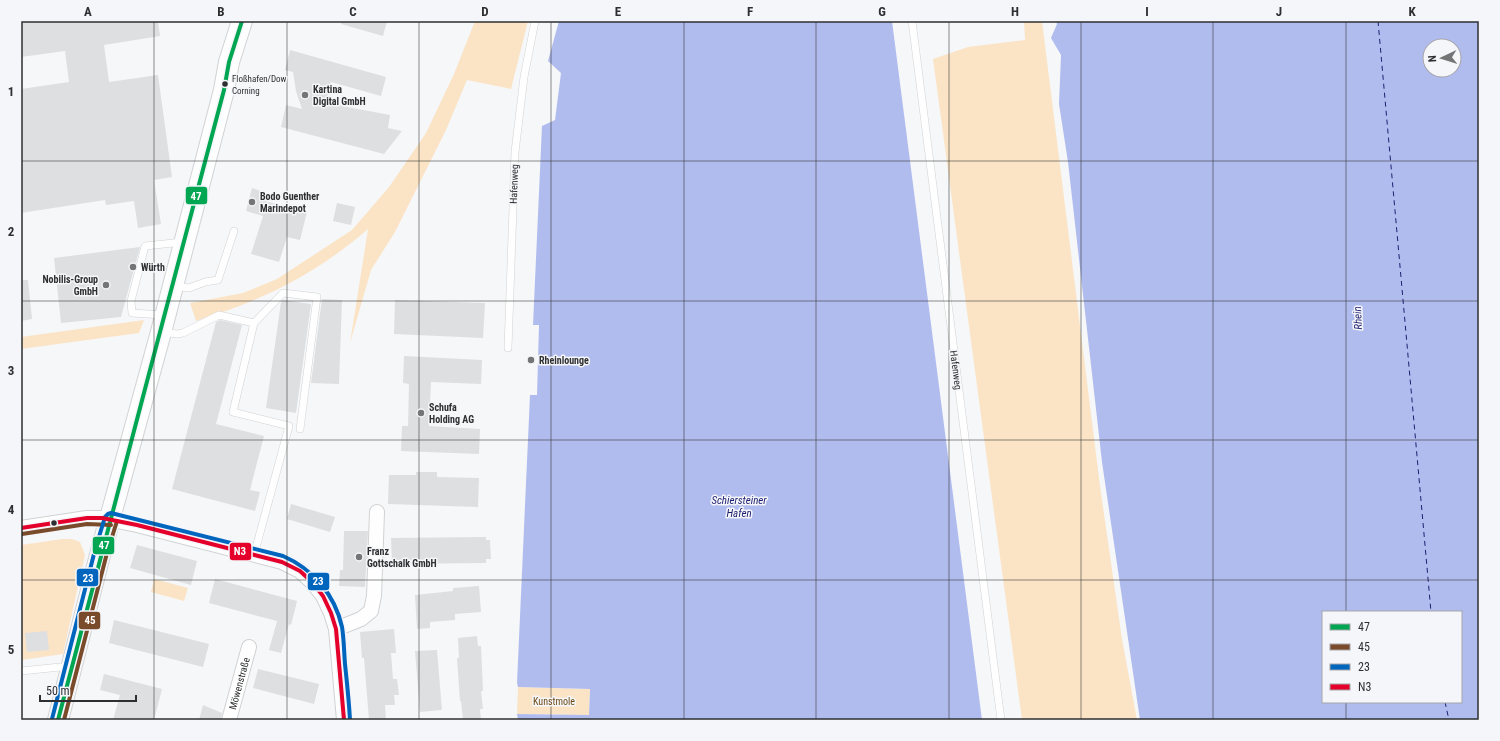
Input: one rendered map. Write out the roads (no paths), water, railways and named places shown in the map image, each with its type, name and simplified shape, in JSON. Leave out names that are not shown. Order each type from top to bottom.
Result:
[{"type":"main road","points":[[58,720],[101,551],[111,519],[224,90],[237,55],[240,29]]},
{"type":"street","points":[[336,629],[361,619],[371,611],[374,596],[377,512]]},
{"type":"street","points":[[21,528],[87,518],[111,519],[213,544],[289,565],[312,582],[323,596],[331,613],[336,629],[344,720]]},
{"type":"street","name":"Möwenstraße","points":[[229,720],[249,647]]},
{"type":"lane","name":"Hafenweg","points":[[508,348],[515,152],[524,77],[535,21]]},
{"type":"lane","name":"Hafenweg","points":[[912,21],[1001,720]]},
{"type":"lane","points":[[173,286],[189,288],[205,282],[218,280],[234,231]]},
{"type":"lane","points":[[184,242],[145,246],[131,301],[132,313],[163,324],[177,334],[183,333],[219,315],[254,323]]},
{"type":"lane","points":[[254,556],[289,426],[233,412],[254,323],[283,293],[317,297],[300,429]]},
{"type":"lane","points":[[21,671],[60,667],[71,669]]},
{"type":"water","name":"Schiersteiner Hafen","points":[[559,21],[892,21],[982,720],[518,720],[517,714],[589,715],[590,689],[518,687],[517,683],[530,395],[537,395],[539,325],[533,325],[542,126],[555,120],[561,73],[548,61]]},
{"type":"water","name":"Rhein","points":[[1056,21],[1479,21],[1479,720],[1140,720],[1102,462],[1068,162],[1059,104],[1061,55],[1051,38],[1057,24]]},
{"type":"place","name":"Floßhafen/Dow Corning","points":[[225,84]]},
{"type":"place","name":"Kartina Digital GmbH","points":[[305,95]]},
{"type":"place","name":"Bodo Guenther Marindepot","points":[[252,202]]},
{"type":"place","name":"Würth","points":[[133,267]]},
{"type":"place","name":"Nobilis-Group GmbH","points":[[106,285]]},
{"type":"place","name":"Rheinlounge","points":[[531,360]]},
{"type":"place","name":"Schufa Holding AG","points":[[421,413]]},
{"type":"place","name":"Franz Gottschalk GmbH","points":[[359,557]]},
{"type":"park label","name":"Kunstmole","points":[[554,701]]}]
